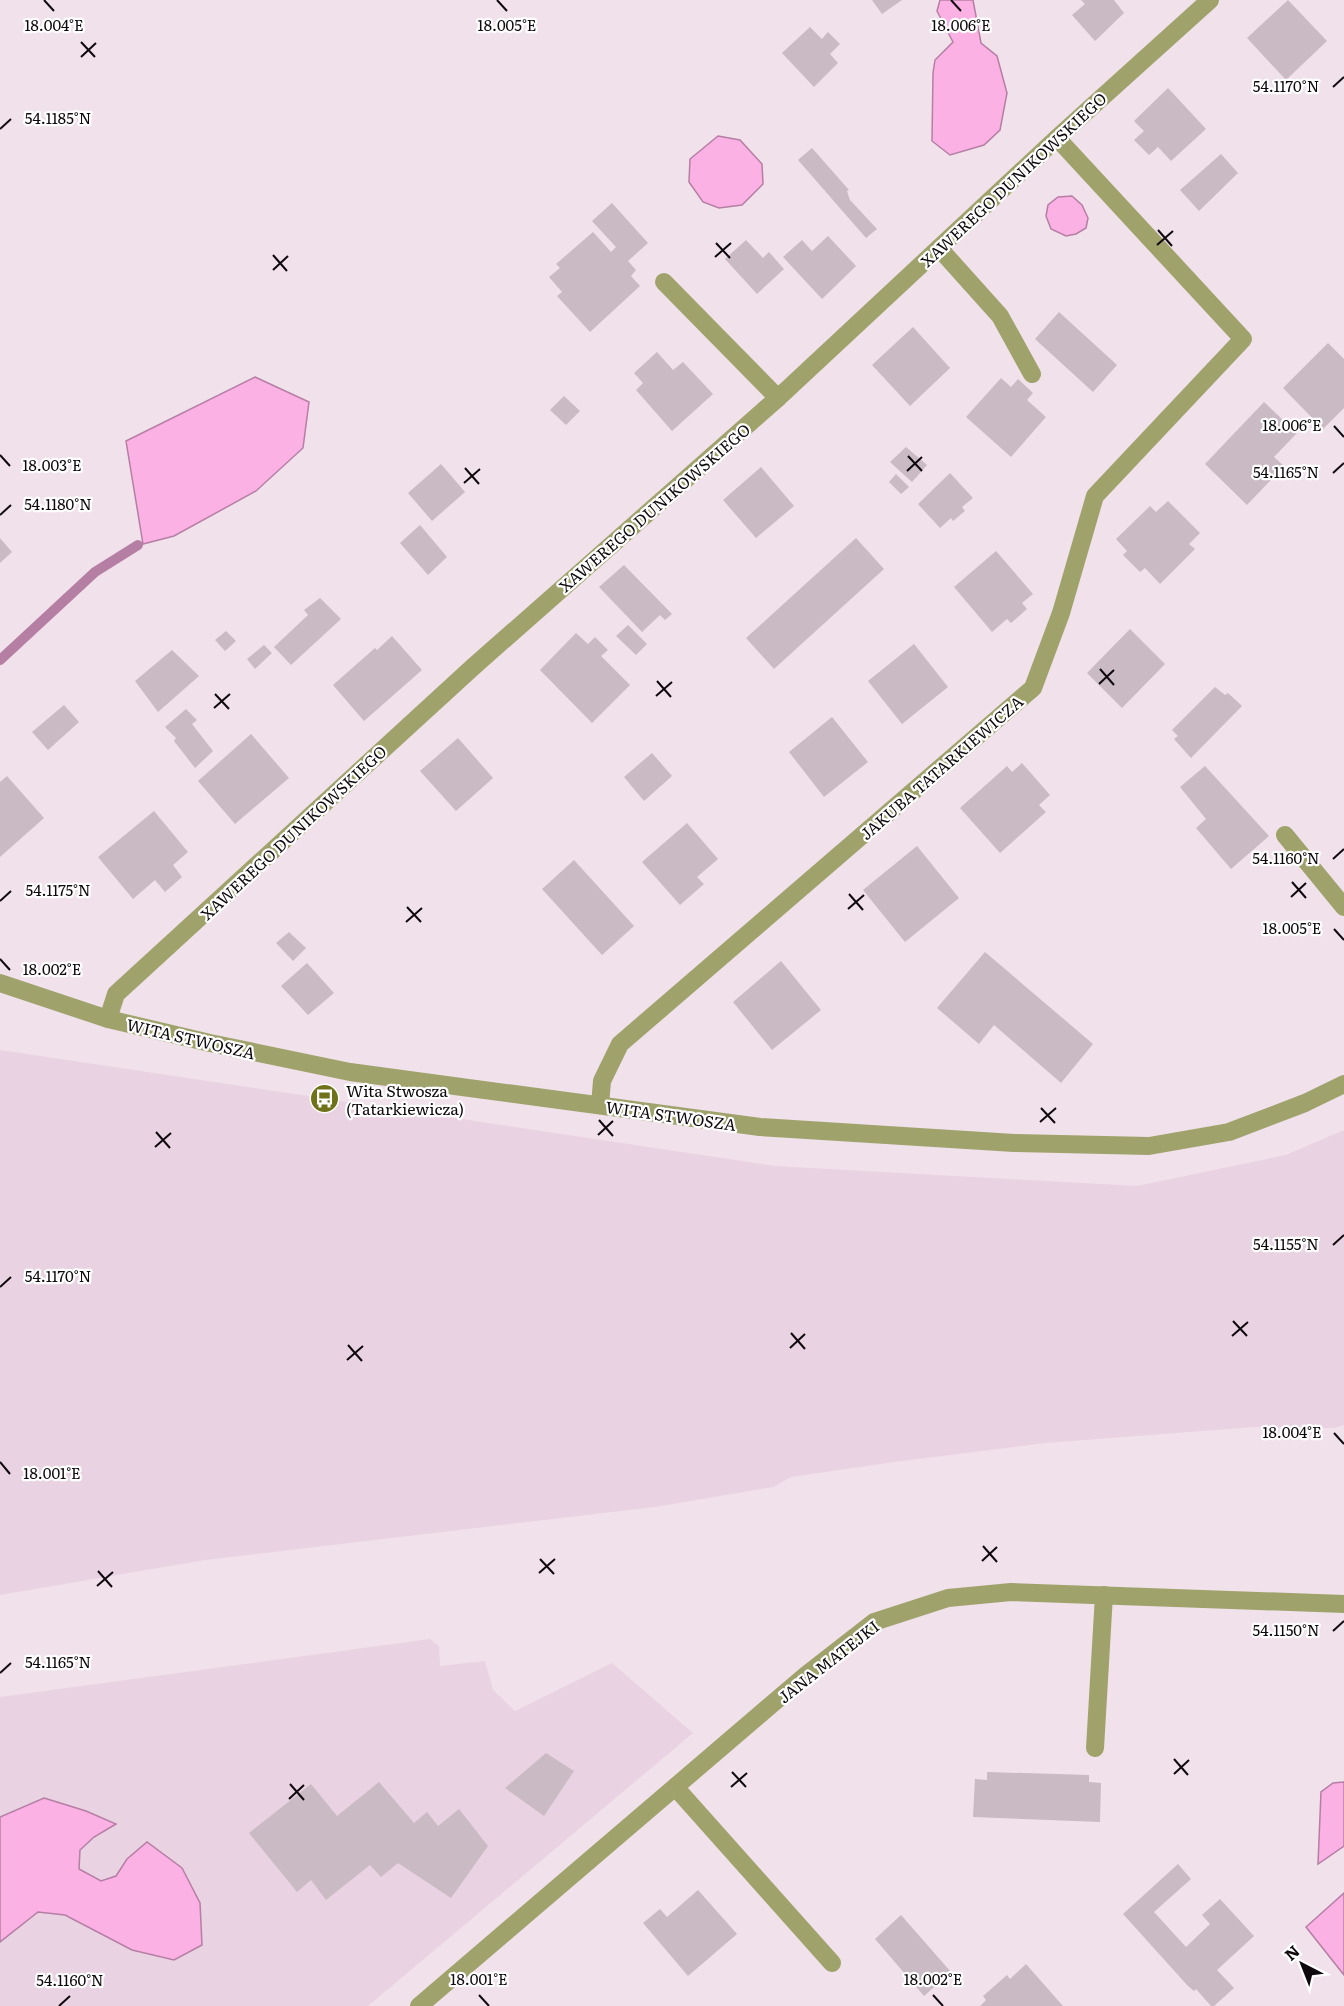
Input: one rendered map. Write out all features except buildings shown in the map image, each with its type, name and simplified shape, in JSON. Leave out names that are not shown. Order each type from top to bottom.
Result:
[{"type":"street","name":"XAWEREGO DUNIKOWSKIEGO","points":[[108,1019],[116,994],[473,667],[778,398],[1057,138],[1210,0]]},
{"type":"street","name":"JAKUBA TATARKIEWICZA","points":[[600,1105],[602,1081],[620,1044],[1033,688],[1061,613],[1095,496],[1243,339],[1057,138]]},
{"type":"street","points":[[939,248],[1000,316],[1032,374]]},
{"type":"street","points":[[664,282],[778,398]]},
{"type":"street","points":[[1285,835],[1344,907]]},
{"type":"street","name":"WITA STWOSZA","points":[[2,990],[108,1019],[350,1072],[760,1127],[1014,1143],[1149,1146],[1229,1132],[1305,1103],[1344,1084]]},
{"type":"street","name":"JANA MATEJKI","points":[[419,2006],[806,1675],[874,1622],[948,1598],[1011,1592],[1344,1604]]},
{"type":"street","points":[[1095,1748],[1104,1595]]},
{"type":"street","points":[[676,1788],[832,1963]]},
{"type":"shaded area","points":[[940,0],[973,0],[981,43],[997,56],[1007,93],[1000,130],[984,145],[950,155],[932,141],[935,60],[953,42],[937,11]]},
{"type":"shaded area","points":[[718,136],[740,140],[762,164],[763,184],[742,205],[719,208],[703,202],[689,182],[690,159]]},
{"type":"shaded area","points":[[1072,196],[1082,205],[1088,218],[1086,228],[1076,234],[1066,236],[1051,229],[1046,216],[1048,205],[1058,197]]},
{"type":"shaded area","points":[[255,377],[309,402],[303,448],[256,491],[174,536],[143,544],[126,441]]},
{"type":"shaded area","points":[[0,1050],[775,1166],[1137,1186],[1286,1155],[1344,1130],[1344,1425],[1334,1428],[1255,1427],[1045,1443],[894,1462],[791,1477],[773,1487],[655,1507],[205,1560],[0,1595]]},
{"type":"shaded area","points":[[430,1639],[439,1646],[440,1666],[485,1661],[493,1690],[515,1711],[612,1663],[693,1733],[368,2006],[0,2006],[0,1697]]},
{"type":"shaded area","points":[[1344,1782],[1344,1846],[1318,1864],[1321,1792],[1333,1783]]},
{"type":"shaded area","points":[[44,1798],[86,1811],[116,1824],[94,1837],[80,1850],[79,1869],[101,1881],[116,1876],[127,1859],[147,1842],[182,1868],[200,1903],[202,1945],[174,1960],[132,1950],[65,1915],[38,1912],[0,1942],[0,1817]]},
{"type":"shaded area","points":[[1344,1893],[1344,1975],[1306,1927]]},
{"type":"waterway","points":[[0,660],[95,572],[138,545]]},
{"type":"place","name":"Wita Stwosza (Tatarkiewicza)","points":[[325,1099]]}]
